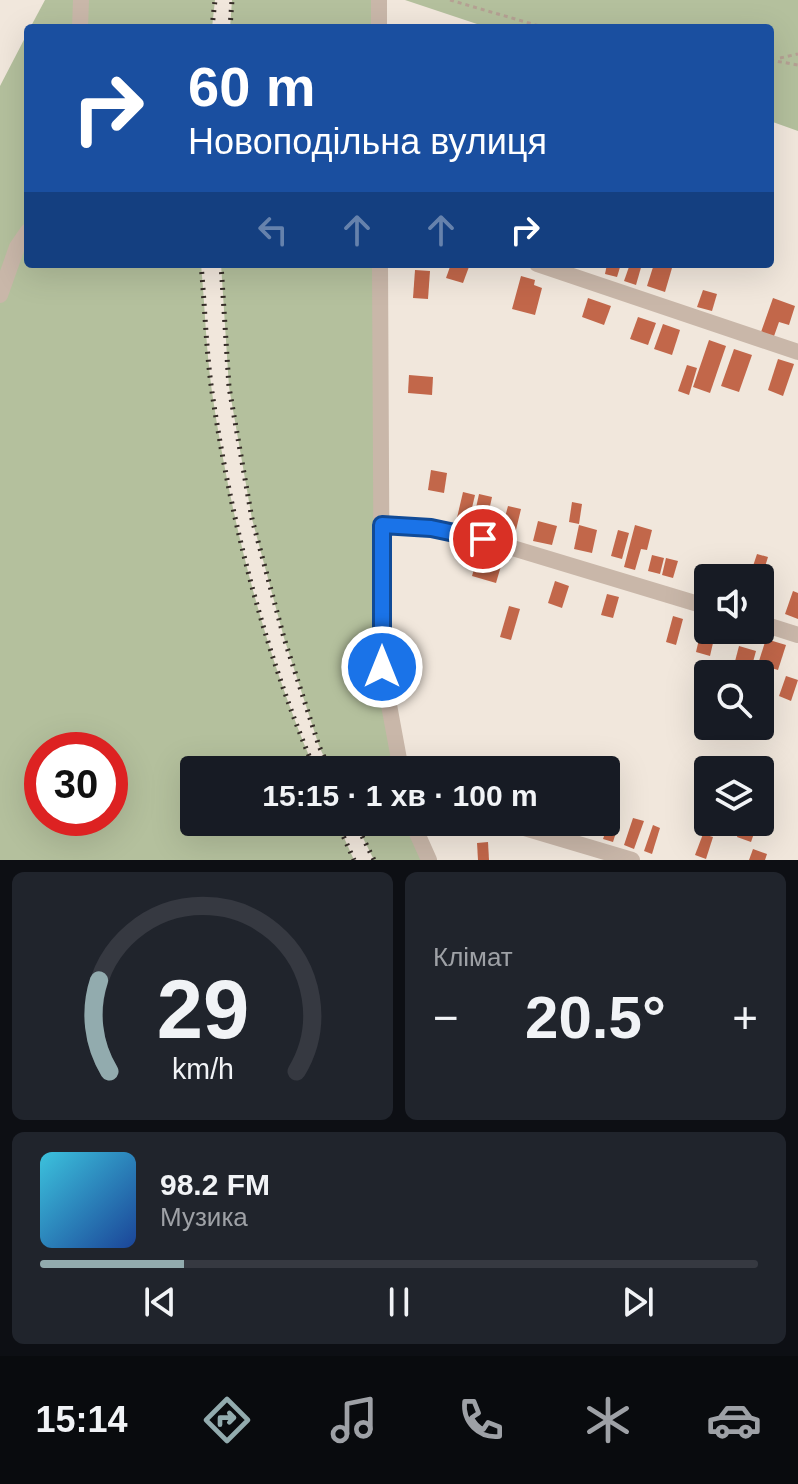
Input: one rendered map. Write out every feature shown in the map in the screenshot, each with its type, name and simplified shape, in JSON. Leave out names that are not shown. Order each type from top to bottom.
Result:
[{"type":"street","points":[[80,24],[81,0]]},
{"type":"street","points":[[379,0],[379,24]]},
{"type":"street","points":[[0,295],[17,247],[24,237]]},
{"type":"street","points":[[380,268],[382,667],[398,756]]},
{"type":"street","points":[[549,268],[798,352]]},
{"type":"street","points":[[382,525],[431,528],[483,539],[694,603]]},
{"type":"street","points":[[774,627],[798,635]]},
{"type":"street","points":[[418,836],[429,860]]},
{"type":"street","points":[[551,836],[632,860]]},
{"type":"path","points":[[450,0],[532,24]]},
{"type":"path","points":[[774,59],[798,54]]},
{"type":"path","points":[[777,59],[798,65]]},
{"type":"green space","points":[[45,0],[215,0],[212,24],[32,24]]},
{"type":"green space","points":[[232,0],[379,0],[379,24],[230,24]]},
{"type":"green space","points":[[405,0],[798,0],[798,131],[774,122],[774,24],[477,24]]},
{"type":"green space","points":[[24,40],[24,268],[201,268],[212,392],[239,537],[280,679],[309,756],[180,756],[180,836],[343,836],[354,860],[0,860],[0,86]]},
{"type":"green space","points":[[221,268],[380,268],[382,667],[398,756],[324,756],[284,638],[252,519],[229,387]]},
{"type":"green space","points":[[362,836],[418,836],[429,860],[374,860]]},
{"type":"building","points":[[450,268],[469,268],[463,283],[446,278]]},
{"type":"building","points":[[606,268],[620,268],[617,277],[605,274]]},
{"type":"building","points":[[629,268],[641,268],[636,285],[624,281]]},
{"type":"building","points":[[653,268],[672,268],[665,292],[647,286]]},
{"type":"building","points":[[415,270],[430,271],[428,299],[413,298]]},
{"type":"building","points":[[521,276],[535,280],[534,285],[542,288],[535,315],[512,309]]},
{"type":"building","points":[[703,290],[717,294],[712,311],[697,307]]},
{"type":"building","points":[[588,298],[611,306],[604,325],[582,317]]},
{"type":"building","points":[[773,298],[795,306],[789,325],[779,322],[773,339],[760,335]]},
{"type":"building","points":[[638,317],[656,323],[648,345],[630,339]]},
{"type":"building","points":[[663,324],[680,330],[672,355],[654,349]]},
{"type":"building","points":[[709,340],[726,346],[710,393],[693,387]]},
{"type":"building","points":[[734,349],[752,355],[739,392],[721,386]]},
{"type":"building","points":[[778,359],[794,364],[783,396],[768,390]]},
{"type":"building","points":[[687,365],[697,368],[689,395],[678,391]]},
{"type":"building","points":[[409,375],[433,377],[432,395],[408,393]]},
{"type":"building","points":[[431,470],[447,473],[444,493],[428,490]]},
{"type":"building","points":[[463,492],[475,495],[468,525],[456,522]]},
{"type":"building","points":[[479,494],[492,497],[487,520],[474,517]]},
{"type":"building","points":[[572,502],[582,504],[579,524],[569,522]]},
{"type":"building","points":[[508,506],[521,509],[515,534],[506,532]]},
{"type":"building","points":[[538,521],[557,526],[552,545],[533,541]]},
{"type":"building","points":[[579,525],[597,530],[592,553],[574,549]]},
{"type":"building","points":[[635,525],[652,530],[647,550],[641,549],[635,570],[624,567]]},
{"type":"building","points":[[618,530],[629,533],[622,559],[611,556]]},
{"type":"building","points":[[479,552],[503,559],[496,583],[472,576]]},
{"type":"building","points":[[757,554],[768,557],[766,564],[754,564]]},
{"type":"building","points":[[652,555],[664,558],[660,574],[648,571]]},
{"type":"building","points":[[666,558],[678,561],[673,578],[662,575]]},
{"type":"building","points":[[555,581],[569,586],[562,608],[548,603]]},
{"type":"building","points":[[793,591],[798,593],[798,619],[785,614]]},
{"type":"building","points":[[607,594],[619,597],[613,618],[601,615]]},
{"type":"building","points":[[509,606],[520,609],[511,640],[500,637]]},
{"type":"building","points":[[673,616],[683,619],[676,645],[666,642]]},
{"type":"building","points":[[774,641],[786,645],[778,670],[774,669],[774,660],[759,660],[764,644],[774,644]]},
{"type":"building","points":[[698,644],[713,644],[710,656],[696,652]]},
{"type":"building","points":[[739,646],[756,651],[754,660],[735,660]]},
{"type":"building","points":[[786,676],[798,680],[791,701],[779,696]]},
{"type":"building","points":[[633,818],[644,821],[634,849],[624,845]]},
{"type":"building","points":[[653,825],[660,828],[652,854],[644,851]]},
{"type":"building","points":[[604,836],[615,836],[613,842],[603,839]]},
{"type":"building","points":[[702,836],[713,837],[706,859],[695,855]]},
{"type":"building","points":[[737,836],[753,836],[751,842]]},
{"type":"building","points":[[488,842],[489,860],[478,860],[477,843]]},
{"type":"building","points":[[753,849],[767,854],[765,860],[749,860]]},
{"type":"railway","points":[[212,24],[215,0]]},
{"type":"railway","points":[[230,24],[232,0]]},
{"type":"railway","points":[[201,268],[212,392],[239,537],[280,679],[309,756]]},
{"type":"railway","points":[[221,268],[229,387],[252,519],[284,638],[324,756]]},
{"type":"railway","points":[[343,836],[354,860]]},
{"type":"railway","points":[[362,836],[374,860]]},
{"type":"route","points":[[382,667],[382,525],[431,528],[483,539]]}]
